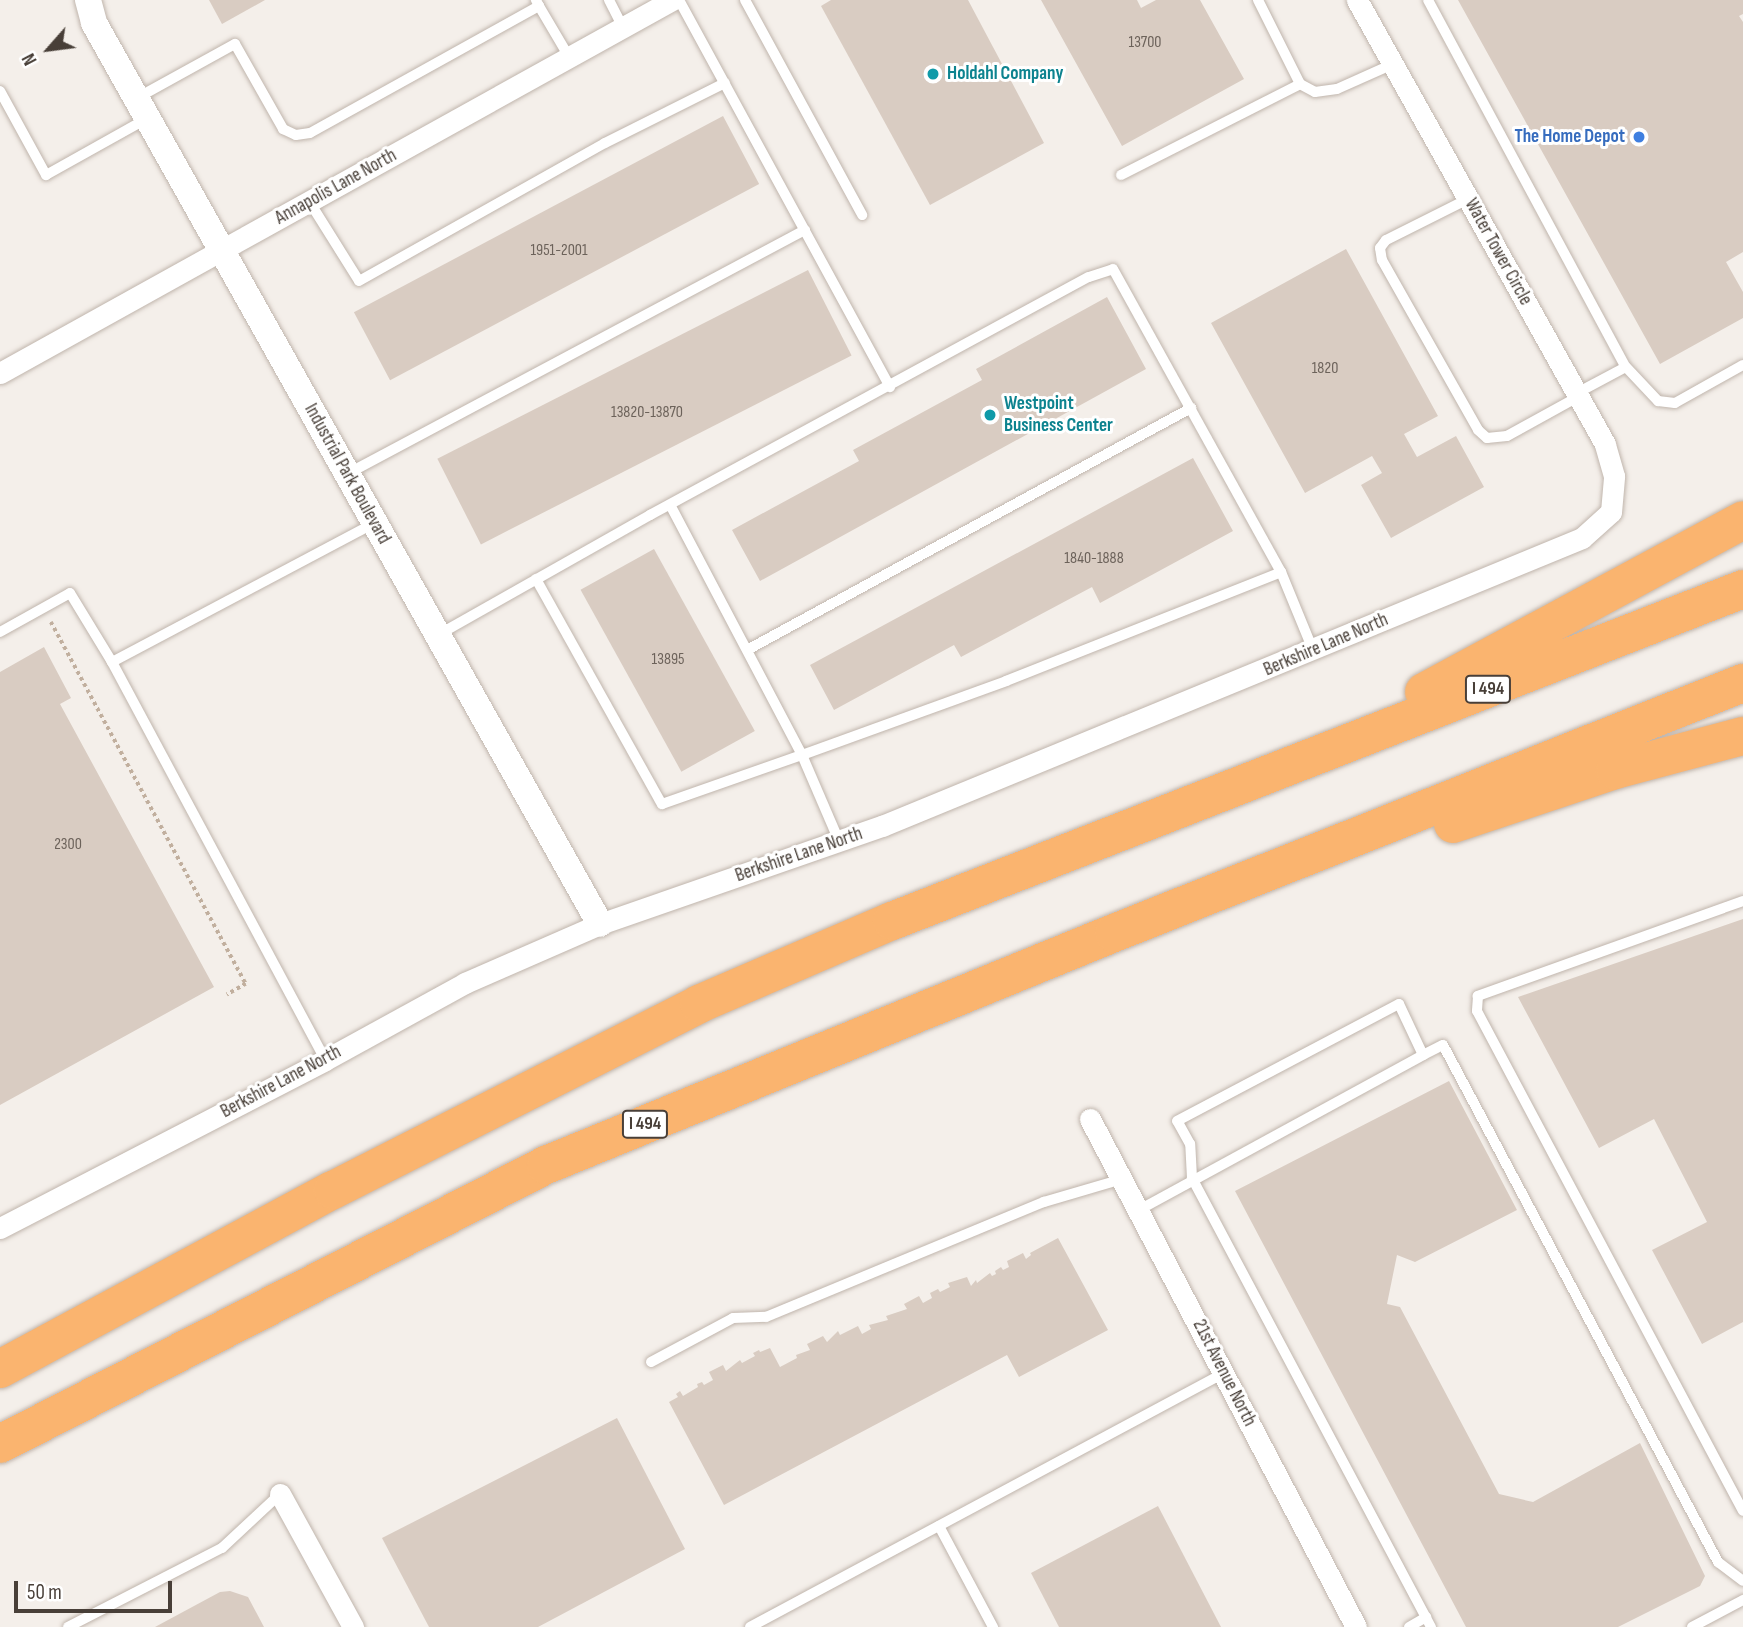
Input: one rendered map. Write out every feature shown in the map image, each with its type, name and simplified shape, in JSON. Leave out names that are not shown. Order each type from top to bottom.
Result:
[{"type":"highway","points":[[1231,787],[1396,707],[1743,520]]},
{"type":"highway","name":"I 494","points":[[0,1368],[333,1190],[699,1004],[892,920],[1743,589]]},
{"type":"highway","name":"I 494","points":[[0,1444],[546,1165],[1743,683]]},
{"type":"highway","points":[[1312,855],[1378,849],[1615,770],[1743,736]]},
{"type":"street","name":"Industrial Park Boulevard","points":[[68,0],[91,12],[600,924]]},
{"type":"street","name":"Annapolis Lane North","points":[[0,373],[671,0]]},
{"type":"street","name":"Water Tower Circle","points":[[1357,0],[1605,444],[1614,476],[1611,512]]},
{"type":"street","name":"Berkshire Lane North","points":[[0,1228],[325,1060],[465,983],[600,924],[839,841],[1313,651],[1583,538],[1611,512]]},
{"type":"street","name":"21st Avenue North","points":[[1090,1119],[1356,1627]]},
{"type":"street","points":[[280,1494],[353,1627]]},
{"type":"lane","points":[[609,0],[623,27]]},
{"type":"lane","points":[[679,0],[890,387]]},
{"type":"lane","points":[[745,0],[862,215]]},
{"type":"lane","points":[[1258,0],[1300,84],[1315,92],[1323,92],[1393,64]]},
{"type":"lane","points":[[1428,0],[1626,367],[1658,401],[1675,403],[1743,365]]},
{"type":"lane","points":[[0,91],[46,175],[235,44],[283,129],[296,135],[310,133],[537,3],[569,57]]},
{"type":"lane","points":[[309,201],[359,281],[605,143],[725,83]]},
{"type":"lane","points":[[1121,174],[1300,84]]},
{"type":"lane","points":[[1468,199],[1386,240],[1380,248],[1382,260],[1478,430],[1487,438],[1507,436],[1626,367]]},
{"type":"lane","points":[[347,474],[805,230]]},
{"type":"lane","points":[[438,635],[670,505],[1089,278],[1114,269],[1281,572],[1313,651]]},
{"type":"lane","points":[[747,650],[1191,408]]},
{"type":"lane","points":[[670,505],[802,755],[839,841]]},
{"type":"lane","points":[[112,662],[374,523]]},
{"type":"lane","points":[[536,579],[662,804],[1006,681],[1281,572]]},
{"type":"lane","points":[[0,632],[70,593],[112,662],[325,1060]]},
{"type":"lane","points":[[1743,901],[1478,996],[1477,1011],[1743,1511]]},
{"type":"lane","points":[[1409,1627],[1429,1622],[1192,1178],[1190,1144],[1177,1121],[1399,1004],[1423,1055]]},
{"type":"lane","points":[[1139,1209],[1192,1178],[1443,1045],[1718,1562],[1743,1581]]},
{"type":"lane","points":[[651,1362],[733,1318],[766,1317],[1044,1202],[1122,1179]]},
{"type":"lane","points":[[750,1627],[1224,1373]]},
{"type":"lane","points":[[68,1627],[222,1548],[280,1494]]},
{"type":"lane","points":[[939,1526],[993,1627]]},
{"type":"lane","points":[[1692,1627],[1743,1600]]},
{"type":"path","points":[[43,608],[246,984],[227,995]]},
{"type":"building","points":[[209,0],[265,0],[222,24]]},
{"type":"building","name":"Holdahl Company","points":[[831,0],[968,0],[1044,143],[930,205],[821,6]]},
{"type":"building","points":[[1041,0],[1137,0],[1141,8],[1156,0],[1200,0],[1244,79],[1122,146]]},
{"type":"building","name":"The Home Depot","points":[[1458,0],[1743,0],[1743,14],[1739,16],[1743,22],[1743,252],[1726,262],[1743,292],[1743,318],[1660,364]]},
{"type":"building","points":[[723,116],[759,184],[390,380],[354,312]]},
{"type":"building","points":[[1346,249],[1438,416],[1404,434],[1417,457],[1456,436],[1484,487],[1391,538],[1361,485],[1382,473],[1372,456],[1305,493],[1211,323]]},
{"type":"building","points":[[808,270],[852,356],[481,544],[437,459]]},
{"type":"building","name":"Westpoint Business Center","points":[[1107,297],[1146,369],[760,581],[732,530],[859,461],[853,450],[982,380],[976,369]]},
{"type":"building","name":"Westpoint Business Center","points":[[1193,458],[1233,531],[1100,603],[1092,587],[961,657],[954,645],[834,710],[810,665]]},
{"type":"building","points":[[654,549],[755,731],[681,772],[581,590]]},
{"type":"building","points":[[44,647],[71,698],[60,704],[214,987],[0,1105],[0,672]]},
{"type":"building","points":[[1743,919],[1743,1322],[1702,1344],[1652,1250],[1707,1222],[1654,1119],[1599,1148],[1518,997]]},
{"type":"building","points":[[1449,1081],[1517,1210],[1415,1262],[1397,1255],[1387,1304],[1400,1307],[1499,1494],[1533,1502],[1640,1443],[1705,1576],[1700,1586],[1618,1627],[1466,1627],[1235,1191]]},
{"type":"building","points":[[1058,1238],[1108,1330],[1019,1377],[1007,1355],[724,1505],[669,1402],[678,1397],[676,1394],[680,1391],[683,1396],[698,1387],[697,1384],[702,1382],[704,1385],[713,1380],[709,1372],[723,1365],[726,1371],[740,1360],[742,1363],[755,1356],[753,1353],[759,1350],[760,1352],[770,1348],[780,1367],[797,1358],[796,1355],[810,1350],[807,1344],[823,1336],[827,1342],[838,1331],[840,1335],[858,1326],[862,1334],[871,1329],[869,1325],[888,1320],[886,1316],[907,1309],[904,1304],[919,1296],[923,1303],[932,1298],[930,1293],[938,1289],[940,1292],[950,1287],[948,1283],[967,1277],[971,1286],[976,1280],[977,1283],[990,1273],[992,1276],[996,1274],[995,1271],[1001,1267],[1003,1270],[1009,1267],[1007,1261],[1023,1253],[1026,1259],[1030,1253]]},
{"type":"building","points":[[617,1418],[685,1549],[538,1627],[429,1627],[382,1538]]},
{"type":"building","points":[[1158,1506],[1221,1627],[1059,1627],[1031,1573]]},
{"type":"building","points":[[230,1591],[248,1597],[264,1627],[155,1627],[220,1592]]},
{"type":"place","name":"Holdahl Company","points":[[933,74]]},
{"type":"place","name":"The Home Depot","points":[[1639,137]]},
{"type":"place","name":"Westpoint Business Center","points":[[990,415]]}]
